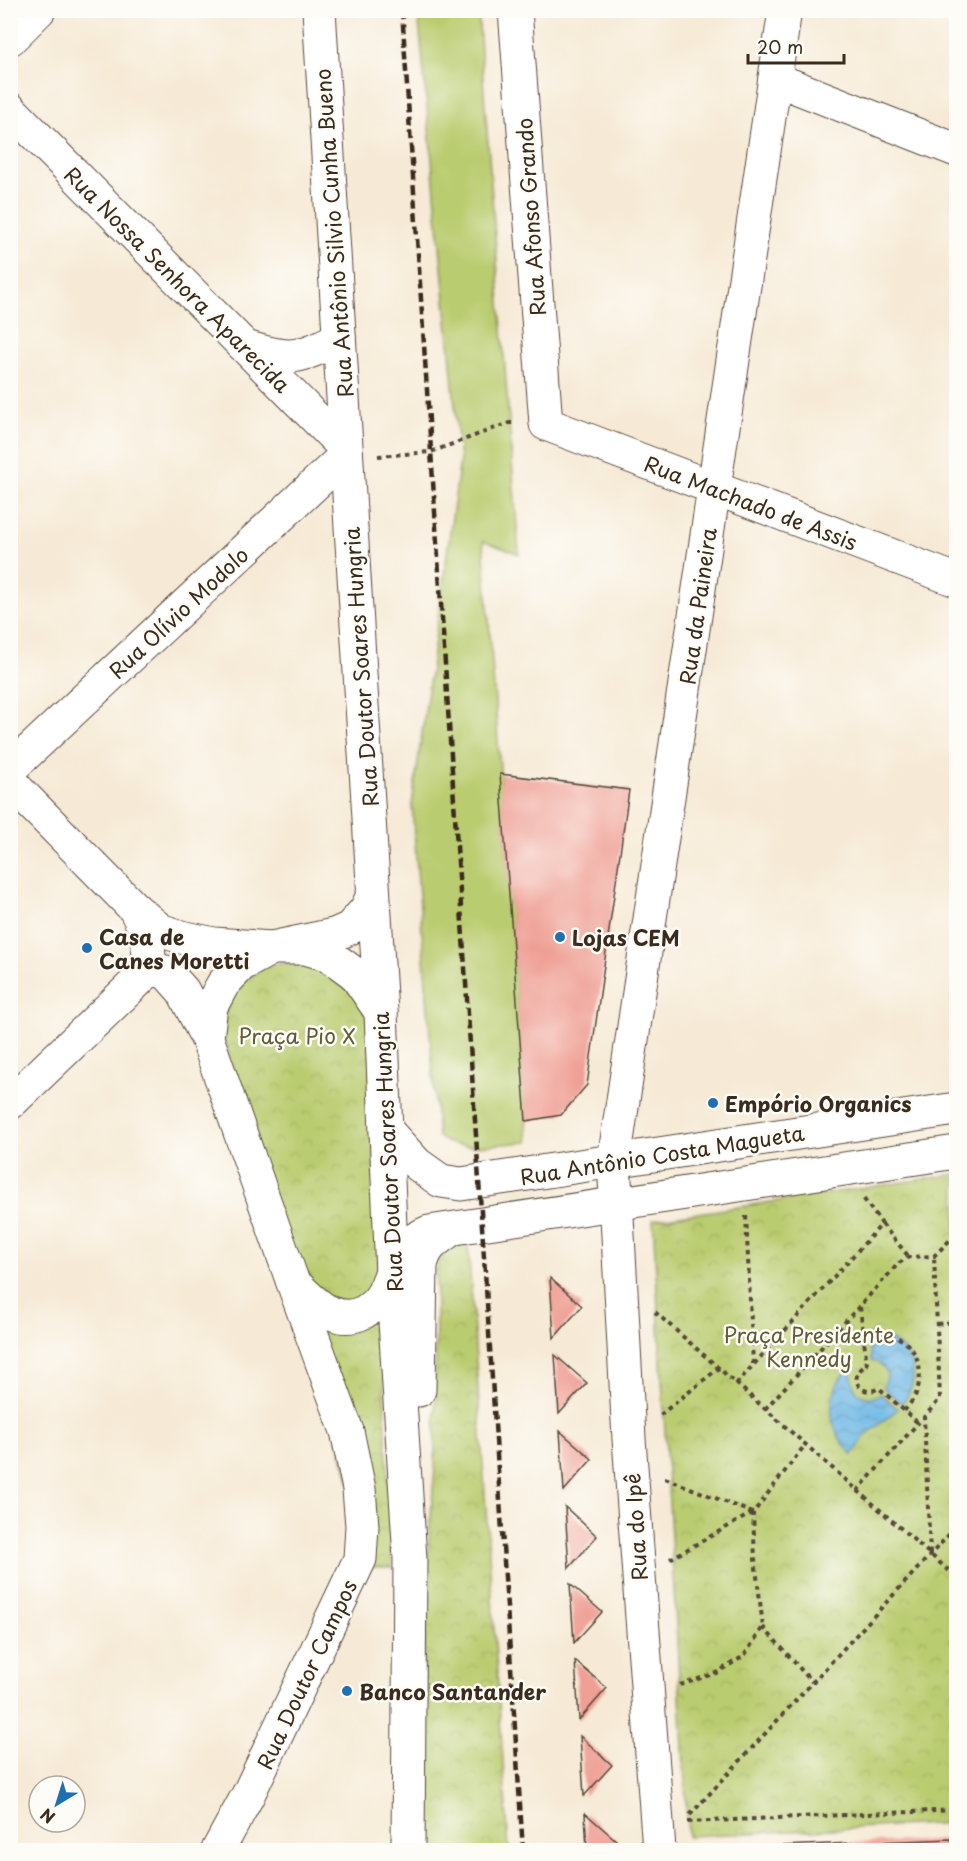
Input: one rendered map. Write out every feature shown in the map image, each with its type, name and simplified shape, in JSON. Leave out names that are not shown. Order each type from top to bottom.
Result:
[{"type":"street","points":[[10,39],[39,10]]},
{"type":"street","name":"Rua Antônio Silvio Cunha Bueno","points":[[319,10],[346,452]]},
{"type":"street","name":"Rua Afonso Grando","points":[[514,10],[546,424]]},
{"type":"street","name":"Rua da Paineira","points":[[617,1202],[614,1161],[785,10]]},
{"type":"street","points":[[775,79],[957,150]]},
{"type":"street","name":"Rua Nossa Senhora Aparecida","points":[[10,109],[346,452]]},
{"type":"street","points":[[246,348],[270,355],[302,356],[339,338]]},
{"type":"street","name":"Rua Machado de Assis","points":[[546,424],[957,580]]},
{"type":"street","name":"Rua Olívio Modolo","points":[[10,769],[346,452]]},
{"type":"street","name":"Rua Doutor Soares Hungria","points":[[346,452],[381,1012],[392,1274],[410,1559],[408,1851]]},
{"type":"street","points":[[10,782],[135,909],[160,930],[214,944],[305,948],[329,956],[355,974],[381,1012]]},
{"type":"street","points":[[207,1038],[211,1006],[223,984],[241,965],[273,948],[334,935],[350,928],[366,910],[373,895]]},
{"type":"street","points":[[135,909],[147,933],[150,969]]},
{"type":"street","points":[[150,969],[165,972],[183,991],[207,1038],[292,1280]]},
{"type":"street","points":[[10,1103],[150,969]]},
{"type":"street","name":"Rua Antônio Costa Magueta","points":[[386,1130],[417,1164],[441,1180],[461,1184],[957,1109]]},
{"type":"street","name":"Rua Antônio Costa Magueta","points":[[292,1280],[313,1302],[325,1310],[338,1316],[355,1317],[370,1309],[382,1296],[400,1253],[411,1241],[429,1232],[957,1152]]},
{"type":"street","name":"Rua do Ipê","points":[[617,1202],[630,1452],[659,1851]]},
{"type":"street","points":[[410,1559],[418,1486],[421,1265],[424,1254],[432,1242],[456,1227]]},
{"type":"street","name":"Rua Doutor Campos","points":[[218,1851],[249,1795],[360,1559],[362,1526],[359,1489],[347,1431],[292,1280]]},
{"type":"path","points":[[346,452],[388,456],[430,452],[509,423],[546,424]]},
{"type":"path","points":[[841,1169],[909,1257]]},
{"type":"path","points":[[744,1183],[753,1365]]},
{"type":"path","points":[[736,1384],[882,1224]]},
{"type":"path","points":[[765,1409],[899,1263],[909,1257],[934,1256],[957,1234]]},
{"type":"path","points":[[857,1491],[940,1399],[934,1256]]},
{"type":"path","points":[[622,1283],[957,1577]]},
{"type":"path","points":[[860,1306],[867,1365],[857,1373],[857,1382],[861,1389],[866,1391],[879,1388],[918,1423]]},
{"type":"path","points":[[937,1324],[957,1322]]},
{"type":"path","points":[[863,1332],[875,1330],[889,1332],[903,1339],[912,1350],[919,1364],[920,1379],[916,1393],[904,1411]]},
{"type":"path","points":[[719,1368],[630,1452],[753,1513]]},
{"type":"path","points":[[924,1417],[930,1555]]},
{"type":"path","points":[[639,1576],[753,1513],[805,1445]]},
{"type":"path","points":[[753,1513],[755,1560],[763,1627],[812,1682]]},
{"type":"path","points":[[957,1527],[682,1823],[957,1810]]},
{"type":"path","points":[[648,1695],[716,1673],[744,1656],[763,1627]]},
{"type":"green space","points":[[418,11],[478,11],[519,554],[483,541],[528,1142],[481,1146],[456,1145],[438,1137],[412,805],[460,460]]},
{"type":"green space","name":"Praça Pio X","points":[[302,960],[329,972],[360,1001],[368,1023],[392,1567],[362,1567],[366,1540],[224,1038],[224,1016],[233,997],[247,978],[266,966]]},
{"type":"green space","name":"Praça Presidente Kennedy","points":[[956,1174],[956,1823],[688,1836],[653,1220]]},
{"type":"green space","points":[[468,1242],[509,1850],[419,1850],[427,1562],[435,1467],[436,1271],[447,1251]]},
{"type":"water","points":[[869,1335],[883,1337],[894,1342],[910,1359],[913,1380],[902,1404],[883,1387],[887,1378],[886,1370],[880,1364],[871,1361]]},
{"type":"water","points":[[850,1365],[854,1386],[861,1395],[873,1397],[881,1394],[898,1409],[865,1436],[853,1455],[837,1433],[832,1411],[836,1388]]},
{"type":"building","name":"Lojas CEM","points":[[500,774],[629,790],[587,1085],[561,1115],[526,1121]]},
{"type":"building","points":[[550,1278],[582,1306],[554,1338]]},
{"type":"building","points":[[555,1355],[587,1383],[559,1414]]},
{"type":"building","points":[[560,1431],[592,1459],[564,1491]]},
{"type":"building","points":[[565,1507],[597,1536],[569,1568]]},
{"type":"building","points":[[570,1584],[602,1612],[574,1643]]},
{"type":"building","points":[[575,1661],[607,1688],[579,1720]]},
{"type":"building","points":[[580,1736],[612,1765],[584,1796]]},
{"type":"building","points":[[585,1813],[617,1841],[609,1850],[587,1850]]},
{"type":"building","points":[[951,1839],[954,1850],[731,1850],[731,1848]]},
{"type":"railway","points":[[402,10],[523,1850]]},
{"type":"place","name":"Lojas CEM","points":[[560,937]]},
{"type":"place","name":"Casa de Canes Moretti","points":[[87,948]]},
{"type":"place","name":"Empório Organics","points":[[713,1103]]},
{"type":"place","name":"Banco Santander","points":[[347,1691]]}]
